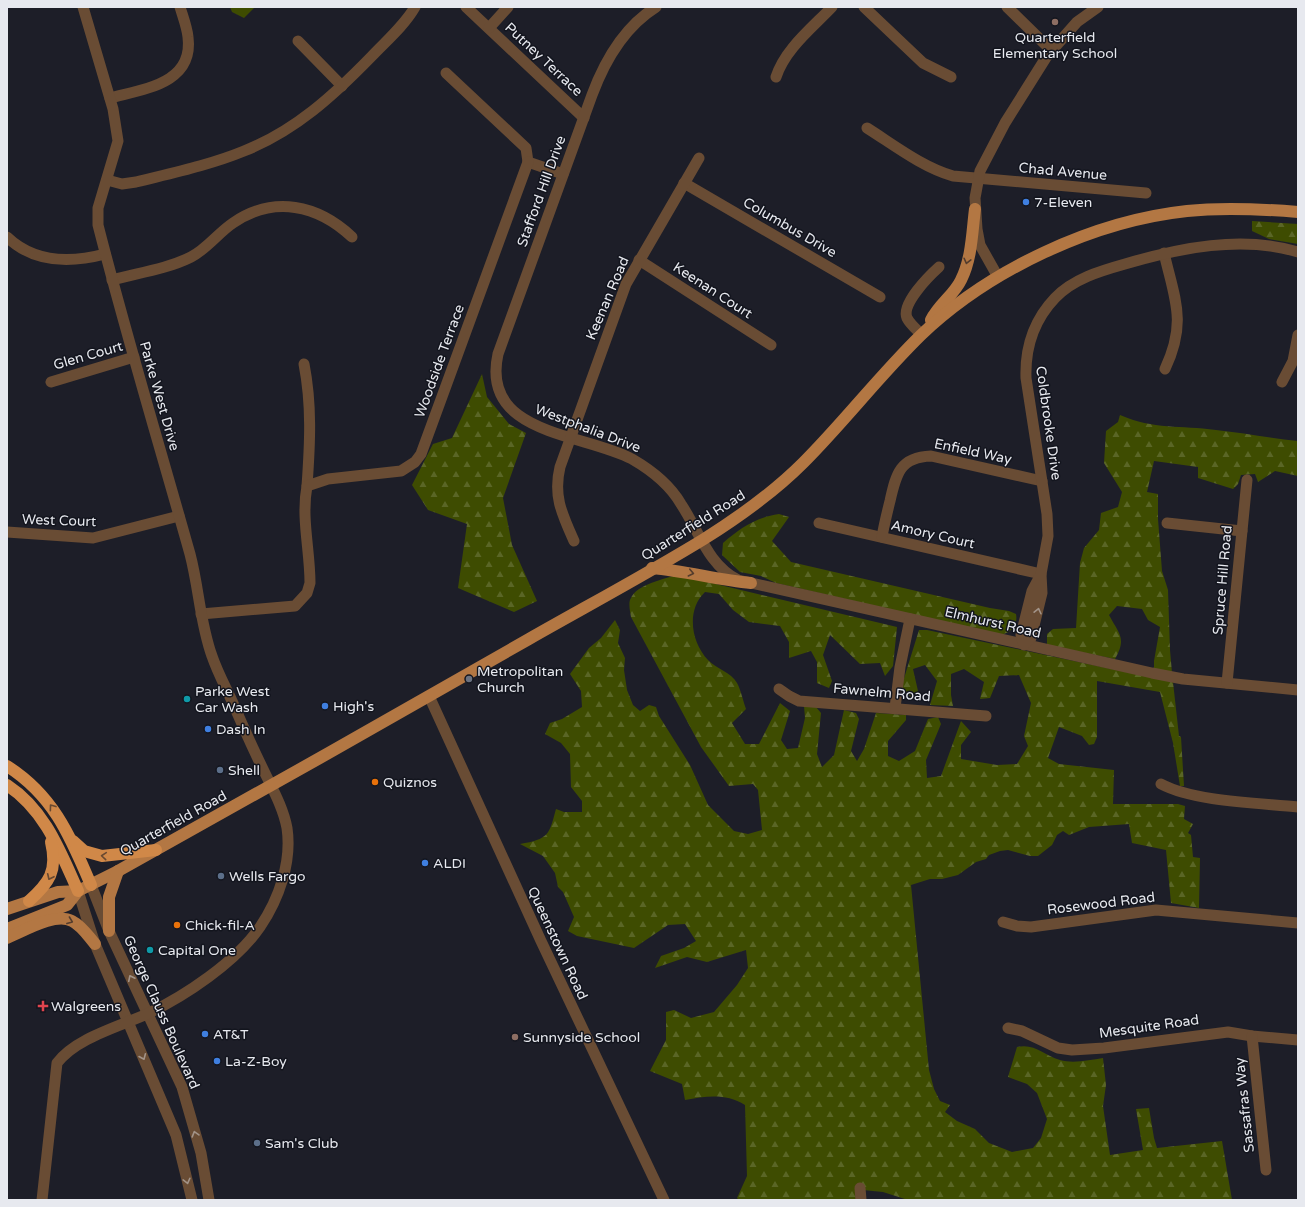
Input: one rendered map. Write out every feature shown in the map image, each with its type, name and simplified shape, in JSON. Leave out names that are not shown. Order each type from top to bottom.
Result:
[{"type":"highway","points":[[7,766],[28,781],[48,801],[60,818],[72,841],[91,885]]},
{"type":"highway","points":[[7,785],[32,806],[47,825],[78,891]]},
{"type":"highway","points":[[28,902],[42,889],[51,876],[53,868],[54,851],[47,825]]},
{"type":"highway","points":[[72,841],[84,851],[102,856],[156,850]]},
{"type":"main road","points":[[924,332],[935,312],[948,299],[961,280],[968,260],[975,209]]},
{"type":"main road","name":"Quarterfield Road","points":[[7,910],[58,892],[78,891],[118,871],[702,540],[757,503],[800,466],[924,332],[958,304],[998,277],[1056,248],[1092,234],[1150,217],[1189,211],[1225,209],[1298,212]]},
{"type":"main road","points":[[652,568],[678,570],[722,580],[751,584]]},
{"type":"main road","points":[[109,931],[109,897],[118,871]]},
{"type":"main road","name":"Quarterfield Road","points":[[7,929],[67,905],[78,891]]},
{"type":"main road","points":[[7,938],[56,919],[65,919],[79,926],[95,944]]},
{"type":"street","name":"Parke West Drive","points":[[42,1200],[56,1063],[65,1053],[77,1045],[148,1013],[209,976],[239,951],[260,928],[282,884],[287,860],[287,830],[281,806],[213,659],[206,637],[194,571],[112,280],[98,225],[98,208],[118,141],[110,98],[83,7]]},
{"type":"street","points":[[110,98],[158,85],[172,78],[182,67],[188,48],[188,37],[180,7]]},
{"type":"street","points":[[107,180],[122,184],[136,182],[246,150],[300,120],[342,86],[403,23],[415,7]]},
{"type":"street","name":"Putney Terrace","points":[[466,7],[584,118]]},
{"type":"street","points":[[489,28],[508,7]]},
{"type":"street","name":"Stafford Hill Drive","points":[[505,402],[498,388],[496,379],[498,354],[600,73],[611,54],[637,20],[656,7]]},
{"type":"street","points":[[776,77],[786,55],[832,7]]},
{"type":"street","points":[[864,7],[923,63],[951,77]]},
{"type":"street","points":[[1007,7],[1051,50]]},
{"type":"street","points":[[998,277],[980,245],[975,209],[978,178],[983,164],[1005,123],[1051,50],[1077,22],[1098,7]]},
{"type":"street","points":[[298,41],[342,86]]},
{"type":"street","points":[[446,73],[526,148],[528,162],[563,174]]},
{"type":"street","name":"Chad Avenue","points":[[867,128],[942,173],[966,178],[1146,193]]},
{"type":"street","name":"Keenan Road","points":[[574,541],[561,514],[557,491],[560,467],[619,302],[639,260],[699,158]]},
{"type":"street","name":"Woodside Terrace","points":[[307,486],[328,479],[401,471],[415,462],[421,454],[528,162]]},
{"type":"street","name":"Columbus Drive","points":[[684,183],[880,297]]},
{"type":"street","points":[[112,280],[180,262],[192,256],[233,223],[255,211],[274,207],[288,206],[308,210],[326,216],[352,237]]},
{"type":"street","points":[[7,237],[15,245],[30,252],[52,259],[72,260],[105,254]]},
{"type":"street","name":"Coldbrooke Drive","points":[[1024,645],[1031,638],[1042,593],[1041,574],[1048,536],[1047,514],[1026,367],[1028,345],[1038,320],[1055,297],[1078,281],[1118,266],[1164,253],[1196,248],[1241,245],[1275,247],[1298,252]]},
{"type":"street","points":[[1164,253],[1178,320],[1176,341],[1165,369]]},
{"type":"street","name":"Keenan Court","points":[[639,260],[771,345]]},
{"type":"street","points":[[924,332],[907,318],[906,312],[912,298],[927,278],[938,267]]},
{"type":"street","points":[[1282,382],[1293,361],[1298,336]]},
{"type":"street","name":"Glen Court","points":[[51,382],[134,357]]},
{"type":"street","points":[[201,614],[295,606],[307,593],[310,583],[304,500],[307,486],[310,411],[309,391],[304,364]]},
{"type":"street","name":"Westphalia Drive","points":[[505,402],[519,417],[530,423],[631,459],[652,472],[680,502],[702,540]]},
{"type":"street","name":"Enfield Way","points":[[882,537],[896,476],[906,463],[913,458],[931,456],[1042,481]]},
{"type":"street","name":"Spruce Hill Road","points":[[1227,684],[1247,480]]},
{"type":"street","name":"West Court","points":[[7,532],[93,538],[179,516]]},
{"type":"street","name":"Amory Court","points":[[819,523],[1041,574]]},
{"type":"street","points":[[1167,523],[1242,531]]},
{"type":"street","name":"Elmhurst Road","points":[[702,540],[713,560],[728,575],[751,584],[1152,674],[1227,684],[1298,690]]},
{"type":"street","points":[[895,708],[900,667],[910,619]]},
{"type":"street","name":"Fawnelm Road","points":[[779,689],[789,696],[799,700],[986,716]]},
{"type":"street","name":"Queenstown Road","points":[[429,696],[589,1044],[664,1200]]},
{"type":"street","points":[[1161,784],[1175,792],[1196,796],[1298,807]]},
{"type":"street","name":"George Clauss Boulevard","points":[[91,885],[109,931],[182,1088],[200,1153],[209,1200]]},
{"type":"street","points":[[78,891],[95,944],[176,1135],[192,1200]]},
{"type":"street","name":"Rosewood Road","points":[[1003,922],[1017,926],[1031,927],[1156,910],[1298,923]]},
{"type":"street","name":"Mesquite Road","points":[[1008,1028],[1022,1031],[1058,1048],[1072,1050],[1096,1049],[1207,1033],[1228,1032],[1252,1036],[1298,1040]]},
{"type":"street","name":"Sassafras Way","points":[[1252,1036],[1266,1170]]},
{"type":"street","points":[[860,1188],[861,1200]]},
{"type":"green space","points":[[230,7],[255,7],[244,18],[232,12]]},
{"type":"green space","points":[[1252,221],[1298,224],[1298,244],[1269,239],[1252,231]]},
{"type":"green space","points":[[482,374],[487,397],[509,424],[526,433],[503,498],[512,545],[537,601],[514,612],[458,588],[467,524],[428,510],[412,485],[433,444],[452,438]]},
{"type":"green space","points":[[1120,415],[1132,420],[1156,425],[1216,430],[1298,441],[1298,476],[1275,471],[1258,482],[1255,474],[1241,475],[1238,484],[1233,489],[1198,478],[1198,467],[1154,461],[1147,492],[1158,494],[1158,519],[1162,571],[1168,590],[1172,673],[1154,669],[1160,627],[1148,620],[1142,609],[1117,606],[1109,615],[1121,641],[1119,652],[1115,659],[1047,645],[1047,634],[1053,629],[1076,628],[1080,563],[1084,548],[1099,530],[1101,513],[1118,507],[1122,492],[1104,463],[1106,431],[1118,422]]},
{"type":"green space","points":[[779,514],[789,517],[772,541],[791,562],[990,608],[1009,611],[1016,614],[1015,625],[1011,630],[1001,635],[776,583],[761,576],[740,572],[722,555],[723,543],[736,533],[749,524],[771,515]]},
{"type":"green space","points":[[678,575],[897,627],[893,666],[885,676],[880,663],[860,664],[830,635],[823,655],[832,681],[829,688],[817,683],[817,662],[811,651],[789,658],[789,642],[780,626],[749,622],[733,610],[719,594],[705,592],[699,599],[693,617],[695,635],[702,653],[711,663],[731,676],[738,686],[746,709],[732,723],[745,744],[759,744],[780,703],[790,711],[781,740],[787,749],[798,748],[805,718],[804,706],[816,707],[821,713],[817,754],[822,767],[834,755],[844,710],[856,713],[859,719],[851,751],[857,761],[864,749],[876,713],[906,715],[906,720],[888,741],[888,756],[899,761],[915,751],[928,719],[938,717],[941,724],[926,760],[927,778],[941,776],[961,721],[971,732],[961,745],[961,759],[997,765],[1017,764],[1028,746],[1024,736],[1031,703],[1019,675],[999,676],[990,698],[980,699],[984,682],[964,669],[951,674],[951,695],[953,706],[930,705],[937,681],[925,665],[913,669],[918,691],[912,698],[901,688],[919,630],[927,630],[1173,682],[1179,736],[1181,737],[1184,786],[1180,786],[1173,743],[1160,692],[1097,681],[1097,737],[1094,744],[1089,745],[1082,736],[1059,727],[1048,758],[1059,764],[1114,770],[1113,804],[1178,804],[1185,806],[1184,819],[1193,824],[1188,833],[1191,835],[1193,857],[1200,858],[1199,908],[1171,903],[1166,850],[1132,843],[1129,824],[1089,827],[1069,835],[1063,831],[1057,835],[1052,845],[1038,856],[1030,856],[1008,850],[1000,851],[989,855],[986,859],[976,862],[958,875],[942,879],[930,879],[911,885],[929,1070],[934,1089],[940,1101],[950,1105],[945,1112],[957,1121],[975,1129],[989,1143],[1012,1152],[1033,1148],[1041,1138],[1047,1119],[1037,1093],[1027,1084],[1008,1077],[1017,1047],[1023,1046],[1034,1048],[1054,1058],[1070,1062],[1103,1058],[1106,1085],[1103,1106],[1110,1155],[1143,1150],[1136,1109],[1149,1108],[1157,1148],[1222,1141],[1232,1200],[908,1200],[883,1192],[863,1190],[856,1200],[739,1200],[737,1198],[747,1176],[745,1105],[738,1101],[716,1096],[685,1100],[682,1084],[650,1071],[666,1040],[666,1012],[674,1010],[691,1018],[714,1012],[737,985],[748,968],[746,950],[707,962],[687,957],[655,968],[661,956],[684,948],[696,941],[685,924],[668,925],[634,948],[577,936],[568,931],[574,917],[563,892],[558,887],[555,873],[543,856],[520,844],[542,838],[552,825],[556,809],[564,812],[582,812],[582,801],[571,787],[570,754],[561,743],[545,734],[550,723],[562,719],[582,707],[581,691],[570,674],[589,648],[601,638],[615,620],[620,630],[618,643],[625,658],[624,670],[627,690],[633,705],[640,711],[649,705],[656,707],[659,716],[690,765],[708,805],[734,831],[748,834],[762,830],[758,790],[753,784],[729,786],[701,747],[631,617],[630,600],[634,593],[652,583]]},
{"type":"place","name":"Quarterfield Elementary School","points":[[1055,22]]},
{"type":"place","name":"7-Eleven","points":[[1026,202]]},
{"type":"place","name":"Metropolitan Church","points":[[469,679]]},
{"type":"place","name":"Parke West Car Wash","points":[[187,699]]},
{"type":"place","name":"High's","points":[[325,706]]},
{"type":"place","name":"Dash In","points":[[208,729]]},
{"type":"place","name":"Shell","points":[[220,770]]},
{"type":"place","name":"Quiznos","points":[[375,782]]},
{"type":"place","name":"ALDI","points":[[425,863]]},
{"type":"place","name":"Wells Fargo","points":[[221,876]]},
{"type":"place","name":"Chick-fil-A","points":[[177,925]]},
{"type":"place","name":"Capital One","points":[[150,950]]},
{"type":"place","name":"Walgreens","points":[[43,1006]]},
{"type":"place","name":"AT&T","points":[[205,1034]]},
{"type":"place","name":"Sunnyside School","points":[[515,1037]]},
{"type":"place","name":"La-Z-Boy","points":[[217,1061]]},
{"type":"place","name":"Sam's Club","points":[[257,1143]]}]
